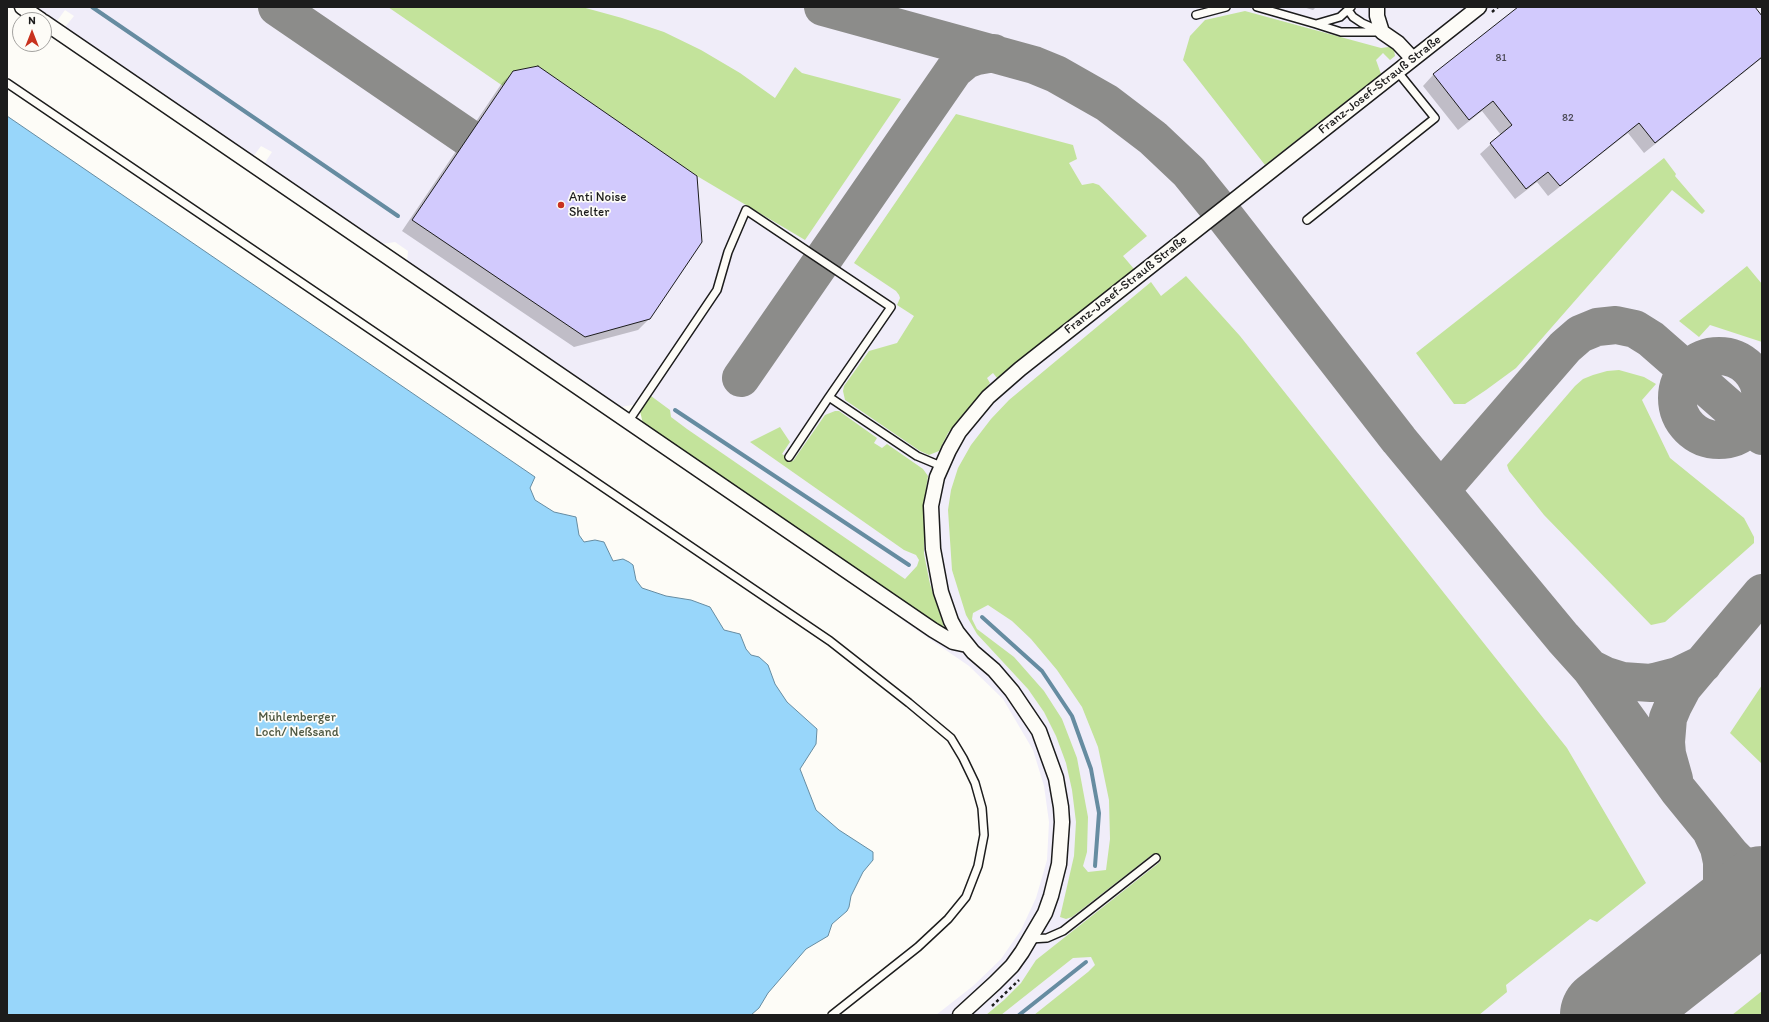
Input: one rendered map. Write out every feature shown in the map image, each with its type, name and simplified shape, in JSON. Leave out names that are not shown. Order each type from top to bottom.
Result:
[{"type":"street","points":[[1377,7],[1377,16],[1382,32],[1398,43],[1413,59]]},
{"type":"street","name":"Franz-Josef-Strauß Straße","points":[[967,646],[951,621],[936,573],[931,506],[933,490],[941,466],[960,432],[975,412],[1000,386],[1478,7]]},
{"type":"street","points":[[52,27],[933,630],[952,642],[967,646],[1002,678],[1028,712],[1045,745],[1056,778],[1062,822],[1059,864],[1045,913],[1030,939],[1012,966],[960,1015]]},
{"type":"lane","points":[[1196,15],[1226,7]]},
{"type":"lane","points":[[1257,7],[1341,32],[1382,32]]},
{"type":"lane","points":[[1316,24],[1340,17],[1350,9],[1354,17],[1362,23],[1382,32]]},
{"type":"lane","points":[[1307,220],[1435,118],[1397,71]]},
{"type":"lane","points":[[7,83],[830,641],[909,702],[951,738],[975,783],[982,808],[984,835],[978,866],[966,896],[948,919],[918,947],[832,1015]]},
{"type":"lane","points":[[628,422],[717,290],[728,252],[746,210],[891,307],[789,457]]},
{"type":"lane","points":[[830,397],[917,456],[941,466]]},
{"type":"lane","points":[[1030,939],[1047,938],[1063,931],[1156,858]]},
{"type":"path","points":[[987,1010],[1015,986],[1022,977]]},
{"type":"shaded area","points":[[36,7],[1762,7],[1762,1015],[936,1015],[973,986],[1001,959],[1021,930],[1036,898],[1047,860],[1049,822],[1044,786],[1033,750],[1003,699],[969,666],[902,620],[908,612],[643,411],[632,405],[621,407],[407,262],[408,251],[395,242],[382,244],[264,164],[272,152],[261,146],[253,157],[65,27],[74,16],[65,10],[57,21],[52,18],[52,12],[44,12]]},
{"type":"green space","points":[[388,7],[582,7],[664,32],[701,50],[740,73],[775,98],[795,67],[802,73],[901,99],[805,240],[697,176],[538,66],[513,71],[503,86]]},
{"type":"green space","points":[[1245,11],[1381,48],[1389,47],[1394,50],[1395,56],[1390,60],[1383,53],[1376,60],[1381,74],[1265,165],[1183,60],[1190,36],[1205,20]]},
{"type":"green space","points":[[956,114],[1073,145],[1077,159],[1069,163],[1082,185],[1093,183],[1099,185],[1147,236],[1123,256],[1134,269],[997,378],[993,373],[987,378],[990,383],[948,433],[939,451],[929,455],[920,451],[845,400],[843,391],[844,386],[869,351],[897,343],[914,316],[897,305],[900,298],[896,291],[854,263]]},
{"type":"green space","points":[[1664,158],[1676,174],[1675,176],[1705,211],[1702,214],[1672,190],[1516,368],[1465,404],[1454,404],[1416,353]]},
{"type":"green space","points":[[1747,266],[1762,284],[1762,342],[1710,325],[1699,337],[1679,321]]},
{"type":"green space","points":[[1186,276],[1240,336],[1567,748],[1646,883],[1597,922],[1590,919],[1506,985],[1507,992],[1479,1015],[1034,1015],[1095,965],[1091,957],[1073,958],[1001,1015],[986,1015],[1021,983],[1036,960],[1160,862],[1153,854],[1072,917],[1066,919],[1060,917],[1074,856],[1076,822],[1072,790],[1066,763],[1056,736],[1044,712],[1028,689],[977,634],[966,615],[952,570],[948,510],[951,490],[958,468],[971,445],[991,419],[1009,400],[1151,282],[1161,296]],"holes":[[[988,605],[1012,621],[1031,639],[1057,670],[1082,707],[1098,747],[1109,800],[1110,839],[1106,870],[1088,872],[1083,866],[1087,852],[1088,817],[1077,758],[1062,719],[1044,691],[1014,657],[977,629],[972,619],[973,613]]]},
{"type":"green space","points":[[1619,370],[1644,377],[1656,384],[1642,400],[1670,458],[1744,518],[1754,537],[1754,543],[1665,622],[1651,625],[1544,515],[1509,471],[1507,465],[1575,386],[1583,379],[1607,371]]},
{"type":"green space","points":[[651,396],[670,410],[671,417],[687,429],[905,579],[917,566],[919,560],[916,555],[904,550],[750,442],[780,427],[790,442],[782,454],[793,461],[825,415],[839,411],[877,438],[874,443],[882,448],[887,444],[923,469],[928,476],[924,502],[924,554],[930,584],[945,630],[643,424],[640,411]]},
{"type":"green space","points":[[1762,685],[1762,764],[1730,733]]},
{"type":"green space","points":[[1762,991],[1762,1015],[1732,1015]]},
{"type":"water","name":"Mühlenberger Loch/ Neßsand","points":[[7,116],[535,477],[530,488],[535,500],[554,512],[576,517],[579,535],[584,542],[595,540],[604,542],[613,561],[623,559],[633,565],[636,580],[642,588],[666,596],[691,600],[710,607],[724,630],[740,634],[746,649],[751,655],[759,657],[768,665],[775,684],[787,702],[817,729],[816,744],[800,769],[816,810],[839,830],[873,852],[873,860],[863,872],[851,896],[847,911],[832,924],[828,936],[806,949],[768,993],[759,1008],[751,1015],[7,1015]]},
{"type":"building","points":[[1518,7],[1755,7],[1762,16],[1762,57],[1655,143],[1639,123],[1560,186],[1548,172],[1526,189],[1490,143],[1512,125],[1493,101],[1469,120],[1433,74]]},
{"type":"building","name":"Anti Noise Shelter","points":[[538,66],[697,176],[702,242],[650,319],[585,337],[412,220],[513,71]]},
{"type":"waterway","points":[[92,7],[398,216]]},
{"type":"waterway","points":[[675,410],[909,565]]},
{"type":"waterway","points":[[982,617],[1042,671],[1072,716],[1091,769],[1099,813],[1095,866]]},
{"type":"waterway","points":[[1019,1015],[1086,962]]},
{"type":"taxiway","points":[[277,7],[511,167]]},
{"type":"taxiway","points":[[823,7],[1034,65],[1056,74],[1107,103],[1153,138],[1189,172],[1399,440],[1563,638],[1590,668],[1678,790],[1731,855],[1742,866],[1762,877]]},
{"type":"taxiway","points":[[741,378],[954,70],[966,60],[977,56],[994,53]]},
{"type":"taxiway","points":[[1441,490],[1565,347],[1580,334],[1597,327],[1616,325],[1635,329],[1651,339],[1762,436]]},
{"type":"taxiway","points":[[1719,356],[1735,359],[1749,368],[1758,382],[1761,398],[1758,414],[1749,428],[1735,437],[1719,440],[1703,437],[1689,428],[1680,414],[1677,398],[1680,382],[1689,368],[1703,359],[1719,356]]},
{"type":"taxiway","points":[[1674,779],[1667,754],[1666,742],[1668,718],[1673,706],[1683,687],[1762,593]]},
{"type":"taxiway","points":[[1590,668],[1606,676],[1622,681],[1651,683],[1678,676],[1703,664]]},
{"type":"taxiway","points":[[1698,944],[1707,934],[1714,919],[1722,888],[1722,862],[1719,848],[1712,833]]},
{"type":"taxiway","points":[[1737,913],[1762,904]]},
{"type":"runway","points":[[1607,1015],[1762,893]]},
{"type":"place","name":"Anti Noise Shelter","points":[[561,205]]}]
